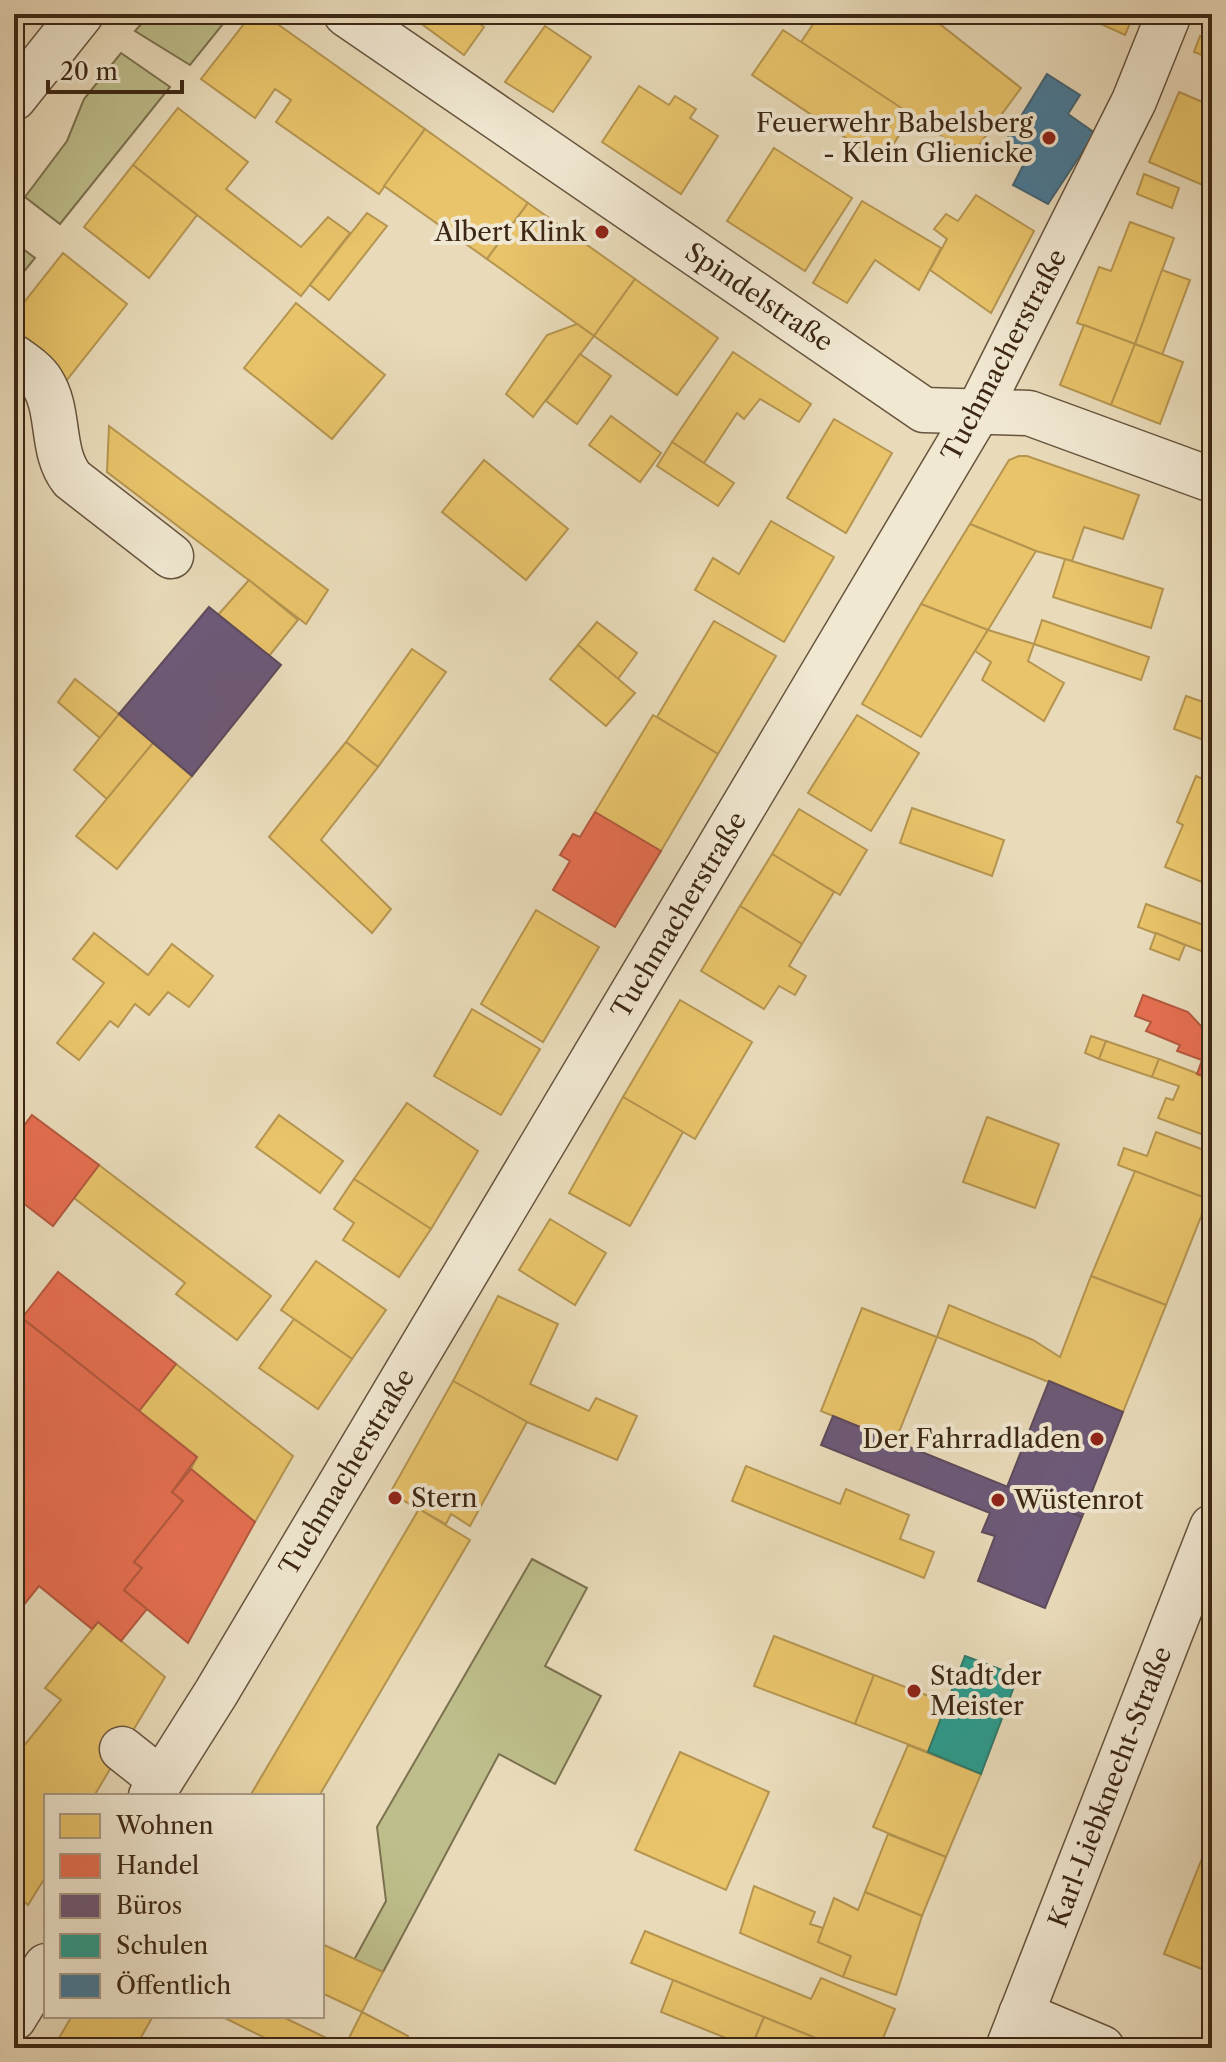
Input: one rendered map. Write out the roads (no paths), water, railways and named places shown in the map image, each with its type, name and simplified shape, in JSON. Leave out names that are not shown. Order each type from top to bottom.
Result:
[{"type":"street","points":[[14,98],[81,14]]},
{"type":"street","name":"Spindelstraße","points":[[346,14],[924,410],[1029,413],[1212,480]]},
{"type":"street","name":"Tuchmacherstraße","points":[[156,1788],[216,1693],[978,412],[1134,101],[1169,14]]},
{"type":"street","points":[[14,357],[41,379],[47,391],[63,468],[72,479],[171,556]]},
{"type":"street","name":"Karl-Liebknecht-Straße","points":[[1014,2031],[1212,1527]]},
{"type":"street","points":[[122,1749],[156,1788]]},
{"type":"street","points":[[14,2018],[44,1969]]},
{"type":"street","points":[[1014,2031],[1102,2048]]},
{"type":"place","name":"Feuerwehr Babelsberg - Klein Glienicke","points":[[1049,138]]},
{"type":"place","name":"Albert Klink","points":[[602,232]]},
{"type":"place","name":"Der Fahrradladen","points":[[1097,1439]]},
{"type":"place","name":"Stern","points":[[395,1498]]},
{"type":"place","name":"Wüstenrot","points":[[998,1500]]},
{"type":"place","name":"Stadt der Meister","points":[[914,1691]]}]
